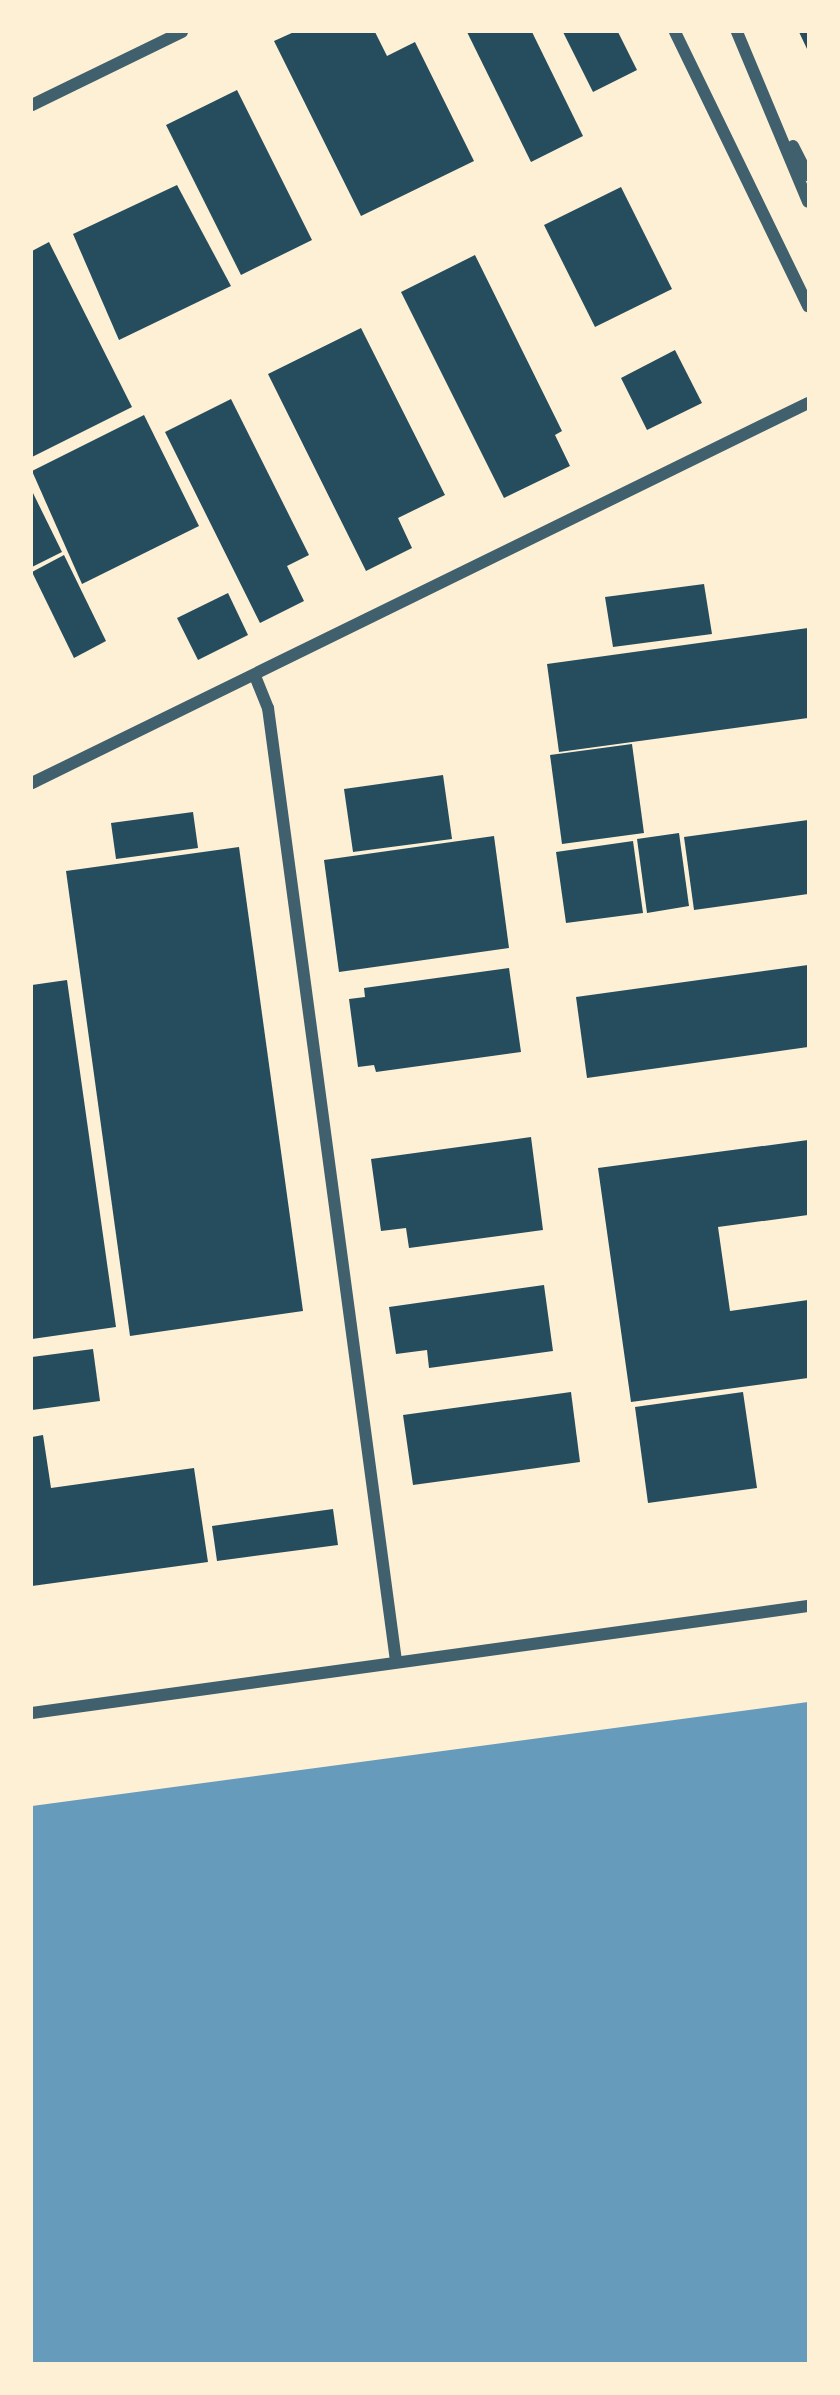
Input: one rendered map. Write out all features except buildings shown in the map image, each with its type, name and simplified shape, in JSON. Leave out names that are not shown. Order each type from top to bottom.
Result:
[{"type":"street","points":[[32,104],[182,32]]},
{"type":"street","points":[[675,32],[808,306]]},
{"type":"street","points":[[740,37],[808,175]]},
{"type":"street","points":[[740,37],[808,202]]},
{"type":"street","points":[[32,783],[808,403]]},
{"type":"street","points":[[255,676],[268,708],[396,1661]]},
{"type":"street","points":[[32,1713],[808,1606]]},
{"type":"water","points":[[808,1702],[808,2363],[32,2363],[32,1806]]}]
